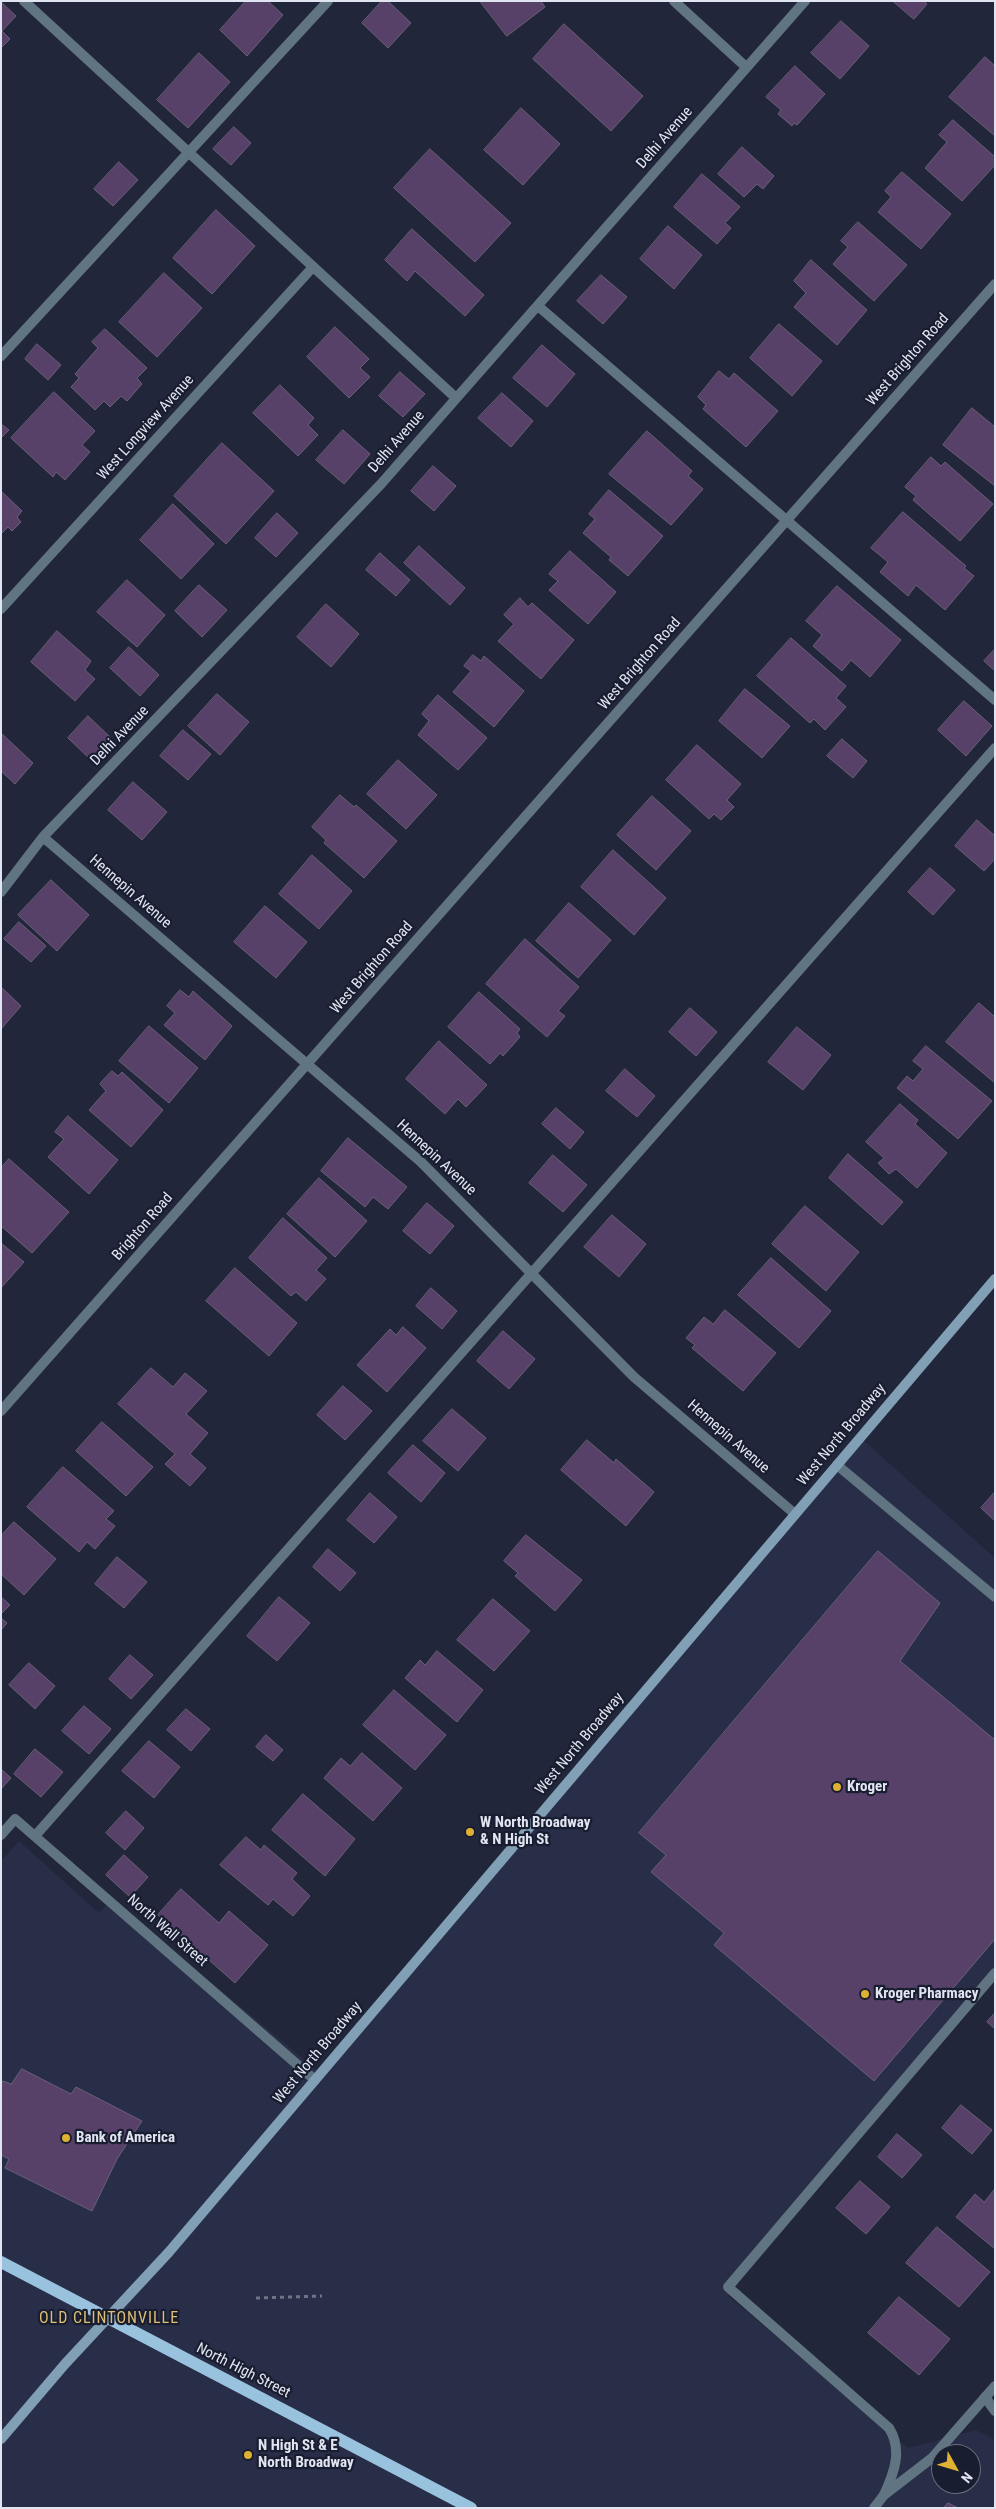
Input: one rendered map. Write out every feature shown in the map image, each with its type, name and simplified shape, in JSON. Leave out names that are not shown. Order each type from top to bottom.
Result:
[{"type":"main road","name":"West North Broadway","points":[[1,2439],[65,2364],[169,2252],[995,1279]]},
{"type":"main road","name":"North High Street","points":[[1,2262],[471,2508]]},
{"type":"street","points":[[24,1],[456,398]]},
{"type":"street","points":[[1,356],[328,1]]},
{"type":"street","points":[[674,1],[746,67]]},
{"type":"street","name":"Delhi Avenue","points":[[1,892],[44,837],[381,484],[805,1]]},
{"type":"street","name":"West Longview Avenue","points":[[1,609],[313,267]]},
{"type":"street","name":"West Brighton Road","points":[[307,1064],[995,284]]},
{"type":"street","points":[[538,306],[995,700]]},
{"type":"street","points":[[35,1836],[995,748]]},
{"type":"street","name":"Hennepin Avenue","points":[[44,837],[421,1162],[634,1376],[795,1514]]},
{"type":"street","name":"Brighton Road","points":[[1,1411],[307,1064]]},
{"type":"street","points":[[837,1465],[995,1597]]},
{"type":"street","name":"North Wall Street","points":[[1,1834],[15,1819],[315,2080]]},
{"type":"street","points":[[884,2495],[895,2467],[897,2451],[895,2438],[889,2428],[728,2287],[995,1973]]},
{"type":"street","points":[[874,2508],[884,2495],[932,2458],[995,2386]]},
{"type":"street","points":[[985,2397],[995,2411]]},
{"type":"path","points":[[256,2298],[322,2296]]},
{"type":"shaded area","points":[[861,1438],[995,1558],[995,1977],[728,2296],[908,2448],[976,2430],[995,2440],[995,2508],[1,2508],[1,1861],[19,1841],[99,1913],[111,1899],[324,2076]]},
{"type":"building","points":[[246,1],[268,1],[283,15],[247,56],[220,30]]},
{"type":"building","points":[[382,1],[388,1],[411,23],[388,48],[362,23]]},
{"type":"building","points":[[480,1],[541,1],[545,7],[507,36]]},
{"type":"building","points":[[893,1],[923,1],[927,4],[914,19]]},
{"type":"building","points":[[1,2],[16,16],[2,31],[10,39],[1,48]]},
{"type":"building","points":[[841,21],[869,46],[840,79],[811,53]]},
{"type":"building","points":[[564,24],[643,96],[611,131],[533,59]]},
{"type":"building","points":[[199,53],[230,82],[188,128],[157,100]]},
{"type":"building","points":[[985,57],[995,66],[995,136],[949,97]]},
{"type":"building","points":[[795,66],[825,94],[797,125],[794,123],[792,126],[778,114],[781,110],[766,97]]},
{"type":"building","points":[[521,108],[560,144],[523,185],[484,150]]},
{"type":"building","points":[[953,120],[995,157],[995,165],[962,201],[925,168],[947,142],[939,135]]},
{"type":"building","points":[[234,127],[251,143],[231,165],[213,149]]},
{"type":"building","points":[[742,147],[774,176],[763,189],[757,184],[744,197],[718,174]]},
{"type":"building","points":[[430,149],[511,223],[475,262],[394,188]]},
{"type":"building","points":[[119,162],[138,180],[113,206],[94,189]]},
{"type":"building","points":[[902,172],[951,214],[921,249],[878,212],[891,197],[885,191]]},
{"type":"building","points":[[702,174],[740,207],[725,223],[731,228],[717,244],[674,207]]},
{"type":"building","points":[[216,210],[255,246],[212,294],[173,258]]},
{"type":"building","points":[[858,222],[907,265],[874,301],[833,264],[848,247],[841,241]]},
{"type":"building","points":[[668,226],[702,255],[674,289],[640,259]]},
{"type":"building","points":[[412,229],[484,295],[465,316],[415,271],[407,281],[385,260]]},
{"type":"building","points":[[811,260],[867,310],[837,345],[794,307],[806,293],[794,281]]},
{"type":"building","points":[[164,273],[202,308],[157,357],[119,322]]},
{"type":"building","points":[[601,275],[627,297],[603,324],[577,301]]},
{"type":"building","points":[[779,324],[822,361],[792,396],[750,358]]},
{"type":"building","points":[[335,327],[369,359],[360,368],[370,377],[349,398],[307,357]]},
{"type":"building","points":[[105,329],[147,368],[137,378],[142,384],[127,401],[121,396],[110,407],[104,401],[95,410],[71,387],[79,378],[75,374],[98,348],[92,342]]},
{"type":"building","points":[[37,344],[61,365],[48,380],[25,359]]},
{"type":"building","points":[[542,345],[575,374],[547,407],[513,378]]},
{"type":"building","points":[[719,371],[729,379],[734,373],[778,411],[746,447],[703,409],[706,405],[698,397]]},
{"type":"building","points":[[400,372],[425,394],[403,417],[379,396]]},
{"type":"building","points":[[280,385],[314,418],[308,425],[318,435],[298,456],[253,413]]},
{"type":"building","points":[[54,392],[95,431],[82,445],[90,452],[65,480],[56,472],[53,477],[11,438]]},
{"type":"building","points":[[502,393],[533,421],[511,447],[478,418]]},
{"type":"building","points":[[972,408],[995,427],[995,486],[943,445]]},
{"type":"building","points":[[1,424],[9,430],[1,438]]},
{"type":"building","points":[[343,430],[370,454],[344,484],[316,460]]},
{"type":"building","points":[[647,431],[692,471],[688,476],[703,489],[671,525],[609,474]]},
{"type":"building","points":[[222,443],[274,491],[226,544],[174,496]]},
{"type":"building","points":[[931,457],[941,466],[945,462],[993,504],[960,541],[913,500],[916,496],[905,487]]},
{"type":"building","points":[[433,466],[456,486],[434,511],[411,491]]},
{"type":"building","points":[[609,490],[663,536],[628,576],[609,560],[611,557],[583,533],[595,519],[589,514]]},
{"type":"building","points":[[1,491],[22,511],[17,517],[21,522],[12,531],[8,527],[1,534]]},
{"type":"building","points":[[173,504],[214,544],[181,579],[140,540]]},
{"type":"building","points":[[903,512],[966,566],[964,568],[974,576],[945,610],[916,585],[908,596],[880,572],[888,562],[871,548]]},
{"type":"building","points":[[277,513],[298,533],[276,557],[255,538]]},
{"type":"building","points":[[419,546],[465,588],[450,605],[404,563]]},
{"type":"building","points":[[570,551],[616,592],[588,624],[549,590],[558,581],[549,574]]},
{"type":"building","points":[[380,553],[410,580],[396,596],[366,570]]},
{"type":"building","points":[[127,580],[165,615],[137,647],[97,612]]},
{"type":"building","points":[[199,585],[227,610],[202,637],[175,611]]},
{"type":"building","points":[[837,586],[901,640],[870,677],[851,660],[842,671],[813,646],[822,635],[806,621]]},
{"type":"building","points":[[520,598],[528,607],[532,603],[574,640],[541,679],[498,641],[514,624],[504,615]]},
{"type":"building","points":[[326,604],[359,634],[331,667],[297,637]]},
{"type":"building","points":[[57,631],[91,661],[85,670],[95,679],[75,701],[31,662]]},
{"type":"building","points":[[791,638],[846,686],[836,698],[846,707],[825,730],[814,719],[810,723],[757,676]]},
{"type":"building","points":[[129,647],[159,675],[140,696],[110,668]]},
{"type":"building","points":[[995,649],[995,671],[984,661]]},
{"type":"building","points":[[473,655],[481,661],[484,656],[524,691],[494,727],[453,692],[471,671],[464,666]]},
{"type":"building","points":[[745,689],[790,726],[762,758],[719,721]]},
{"type":"building","points":[[217,694],[249,722],[220,755],[188,726]]},
{"type":"building","points":[[438,695],[487,738],[458,770],[418,735],[429,721],[422,714]]},
{"type":"building","points":[[964,701],[992,726],[966,756],[938,730]]},
{"type":"building","points":[[88,716],[111,738],[91,760],[68,738]]},
{"type":"building","points":[[183,730],[211,754],[188,780],[160,756]]},
{"type":"building","points":[[1,733],[33,763],[15,784],[1,771]]},
{"type":"building","points":[[842,739],[867,761],[853,778],[827,756]]},
{"type":"building","points":[[697,745],[741,784],[727,800],[734,807],[721,820],[714,814],[709,819],[666,780]]},
{"type":"building","points":[[398,760],[437,795],[406,829],[367,794]]},
{"type":"building","points":[[133,782],[167,812],[142,840],[108,810]]},
{"type":"building","points":[[340,795],[354,807],[356,805],[397,841],[364,878],[324,843],[326,840],[312,827]]},
{"type":"building","points":[[652,796],[691,831],[656,870],[617,835]]},
{"type":"building","points":[[977,820],[995,836],[995,859],[984,871],[955,846]]},
{"type":"building","points":[[613,850],[666,898],[634,935],[581,887]]},
{"type":"building","points":[[312,855],[352,891],[319,929],[279,894]]},
{"type":"building","points":[[930,868],[955,890],[933,915],[908,892]]},
{"type":"building","points":[[51,880],[89,915],[57,951],[18,915]]},
{"type":"building","points":[[569,903],[611,940],[578,978],[536,941]]},
{"type":"building","points":[[265,906],[307,942],[276,978],[234,942]]},
{"type":"building","points":[[19,922],[46,946],[31,962],[4,939]]},
{"type":"building","points":[[525,939],[579,987],[558,1011],[565,1016],[547,1037],[486,984]]},
{"type":"building","points":[[1,987],[21,1006],[1,1029]]},
{"type":"building","points":[[180,990],[189,997],[193,991],[232,1026],[205,1060],[164,1025],[175,1013],[167,1006]]},
{"type":"building","points":[[479,992],[520,1029],[517,1033],[520,1037],[503,1056],[500,1053],[490,1064],[448,1027]]},
{"type":"building","points":[[979,1003],[995,1017],[995,1083],[946,1042]]},
{"type":"building","points":[[690,1008],[717,1032],[696,1056],[669,1032]]},
{"type":"building","points":[[149,1026],[198,1068],[169,1103],[119,1061]]},
{"type":"building","points":[[797,1027],[831,1055],[803,1090],[768,1062]]},
{"type":"building","points":[[439,1041],[487,1085],[466,1107],[458,1099],[445,1114],[406,1079]]},
{"type":"building","points":[[926,1046],[992,1101],[958,1139],[897,1088],[907,1076],[913,1081],[923,1069],[913,1061]]},
{"type":"building","points":[[625,1069],[655,1096],[637,1117],[606,1091]]},
{"type":"building","points":[[112,1071],[118,1076],[122,1072],[163,1110],[131,1147],[89,1110],[106,1091],[100,1084]]},
{"type":"building","points":[[900,1104],[918,1120],[915,1124],[947,1153],[917,1188],[896,1169],[889,1174],[878,1163],[884,1158],[866,1142]]},
{"type":"building","points":[[556,1108],[584,1132],[570,1149],[542,1124]]},
{"type":"building","points":[[68,1116],[118,1160],[89,1194],[48,1157],[64,1139],[55,1132]]},
{"type":"building","points":[[348,1138],[407,1187],[388,1209],[373,1197],[365,1207],[321,1171]]},
{"type":"building","points":[[848,1154],[903,1202],[882,1225],[829,1178]]},
{"type":"building","points":[[553,1155],[587,1185],[563,1212],[529,1183]]},
{"type":"building","points":[[9,1159],[69,1212],[32,1253],[1,1226],[1,1168]]},
{"type":"building","points":[[319,1178],[367,1221],[335,1257],[287,1214]]},
{"type":"building","points":[[427,1203],[454,1226],[430,1254],[403,1231]]},
{"type":"building","points":[[805,1206],[859,1252],[826,1291],[772,1244]]},
{"type":"building","points":[[612,1215],[646,1244],[619,1277],[584,1247]]},
{"type":"building","points":[[283,1218],[327,1258],[316,1270],[326,1279],[306,1301],[296,1292],[291,1296],[249,1258]]},
{"type":"building","points":[[1,1243],[24,1262],[1,1288]]},
{"type":"building","points":[[771,1258],[831,1311],[799,1348],[738,1295]]},
{"type":"building","points":[[235,1268],[297,1323],[269,1356],[206,1301]]},
{"type":"building","points":[[431,1288],[457,1311],[442,1329],[416,1306]]},
{"type":"building","points":[[725,1310],[776,1353],[743,1391],[692,1348],[695,1345],[686,1338],[704,1317],[713,1324]]},
{"type":"building","points":[[403,1327],[426,1348],[387,1392],[357,1365],[390,1329],[396,1335]]},
{"type":"building","points":[[503,1331],[535,1359],[509,1389],[477,1361]]},
{"type":"building","points":[[151,1368],[173,1387],[185,1373],[207,1391],[186,1414],[208,1433],[190,1454],[206,1468],[190,1486],[165,1464],[175,1454],[118,1404]]},
{"type":"building","points":[[343,1386],[372,1411],[345,1440],[317,1415]]},
{"type":"building","points":[[452,1409],[486,1438],[458,1471],[423,1441]]},
{"type":"building","points":[[102,1422],[153,1467],[126,1496],[76,1451]]},
{"type":"building","points":[[587,1440],[614,1463],[616,1459],[654,1492],[626,1526],[561,1470]]},
{"type":"building","points":[[413,1445],[445,1473],[421,1502],[388,1473]]},
{"type":"building","points":[[63,1467],[114,1511],[106,1519],[115,1526],[95,1549],[87,1542],[79,1552],[27,1507]]},
{"type":"building","points":[[995,1492],[995,1521],[981,1508]]},
{"type":"building","points":[[370,1493],[397,1517],[374,1543],[347,1520]]},
{"type":"building","points":[[14,1522],[56,1559],[24,1595],[1,1574],[1,1536]]},
{"type":"building","points":[[526,1535],[582,1580],[555,1611],[515,1576],[518,1573],[504,1561]]},
{"type":"building","points":[[328,1549],[356,1573],[340,1591],[313,1567]]},
{"type":"building","name":"Kroger","points":[[878,1551],[940,1603],[900,1661],[995,1740],[995,1939],[874,2081],[714,1945],[724,1933],[651,1872],[666,1855],[639,1833]]},
{"type":"building","points":[[117,1557],[147,1582],[124,1608],[95,1584]]},
{"type":"building","points":[[1,1597],[10,1605],[1,1614]]},
{"type":"building","points":[[279,1597],[310,1623],[277,1661],[247,1636]]},
{"type":"building","points":[[493,1599],[530,1631],[494,1671],[457,1640]]},
{"type":"building","points":[[1,1618],[7,1623],[1,1630]]},
{"type":"building","points":[[437,1651],[483,1690],[457,1722],[405,1678],[420,1660],[425,1665]]},
{"type":"building","points":[[130,1655],[153,1675],[131,1699],[109,1679]]},
{"type":"building","points":[[29,1663],[55,1686],[35,1709],[9,1685]]},
{"type":"building","points":[[394,1690],[446,1735],[415,1770],[363,1725]]},
{"type":"building","points":[[84,1706],[111,1729],[89,1754],[62,1731]]},
{"type":"building","points":[[186,1709],[210,1729],[191,1751],[167,1730]]},
{"type":"building","points":[[266,1735],[283,1750],[273,1761],[256,1747]]},
{"type":"building","points":[[149,1741],[180,1767],[154,1798],[122,1771]]},
{"type":"building","points":[[35,1749],[63,1772],[41,1797],[14,1774]]},
{"type":"building","points":[[362,1753],[402,1788],[373,1821],[324,1778],[341,1758],[350,1766]]},
{"type":"building","points":[[1,1769],[11,1778],[1,1789]]},
{"type":"building","points":[[303,1794],[355,1839],[325,1876],[272,1830]]},
{"type":"building","points":[[126,1811],[144,1828],[125,1850],[106,1833]]},
{"type":"building","points":[[246,1837],[261,1850],[264,1845],[297,1873],[292,1879],[310,1896],[293,1916],[273,1899],[268,1905],[220,1865]]},
{"type":"building","points":[[124,1855],[148,1877],[130,1897],[106,1875]]},
{"type":"building","points":[[181,1889],[219,1923],[229,1911],[268,1945],[235,1983],[158,1915]]},
{"type":"building","points":[[995,2013],[995,2029],[987,2022]]},
{"type":"building","name":"Bank of America","points":[[22,2069],[71,2094],[76,2087],[142,2121],[117,2159],[92,2211],[5,2168],[9,2159],[1,2155],[1,2084],[3,2081],[11,2084]]},
{"type":"building","points":[[961,2105],[992,2130],[972,2154],[942,2128]]},
{"type":"building","points":[[897,2134],[922,2155],[902,2178],[878,2157]]},
{"type":"building","points":[[860,2181],[890,2207],[866,2234],[836,2208]]},
{"type":"building","points":[[995,2189],[995,2249],[956,2217],[975,2194],[984,2202]]},
{"type":"building","points":[[937,2227],[990,2272],[959,2307],[906,2263]]},
{"type":"building","points":[[899,2297],[950,2339],[919,2375],[868,2333]]},
{"type":"building","points":[[948,2503],[958,2508],[944,2508]]},
{"type":"place","name":"Kroger","points":[[837,1787]]},
{"type":"place","name":"W North Broadway & N High St","points":[[470,1832]]},
{"type":"place","name":"Kroger Pharmacy","points":[[865,1994]]},
{"type":"place","name":"Bank of America","points":[[66,2138]]},
{"type":"place","name":"N High St & E North Broadway","points":[[248,2455]]},
{"type":"district","name":"OLD CLINTONVILLE","points":[[109,2319]]}]
